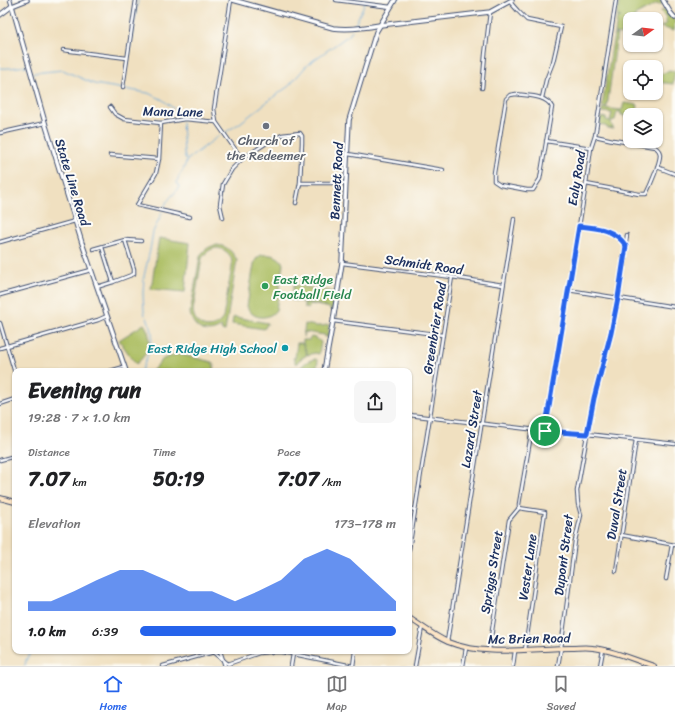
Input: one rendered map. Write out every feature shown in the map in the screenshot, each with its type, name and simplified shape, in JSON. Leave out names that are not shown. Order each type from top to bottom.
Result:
[{"type":"main road","points":[[0,498],[12,501]]},
{"type":"main road","name":"Mc Brien Road","points":[[412,620],[447,642],[466,648],[515,651],[561,648],[603,649],[654,666]]},
{"type":"street","name":"State Line Road","points":[[10,0],[75,221],[125,368]]},
{"type":"street","points":[[0,15],[12,6],[28,0]]},
{"type":"street","points":[[123,86],[136,0]]},
{"type":"street","points":[[242,159],[216,122],[214,108],[232,0],[241,1],[333,28],[350,30],[490,12],[511,1],[527,20],[561,27],[553,62],[546,80],[542,98]]},
{"type":"street","points":[[336,0],[391,7]]},
{"type":"street","name":"Bennett Road","points":[[325,368],[342,263],[349,120],[380,25],[395,0]]},
{"type":"street","name":"Ealy Road","points":[[545,431],[591,148],[595,136],[616,0]]},
{"type":"street","points":[[663,0],[675,18]]},
{"type":"street","points":[[0,12],[7,10]]},
{"type":"street","points":[[482,88],[484,55],[490,12]]},
{"type":"street","points":[[63,50],[127,58]]},
{"type":"street","points":[[516,94],[542,98],[550,103],[552,107],[546,141],[540,179],[533,190],[500,185],[494,181],[506,99],[510,95],[516,94]]},
{"type":"street","name":"Mana Lane","points":[[110,107],[115,114],[124,119],[161,123],[186,119],[216,122]]},
{"type":"street","points":[[0,133],[45,123]]},
{"type":"street","points":[[161,123],[160,159],[156,173],[137,205],[190,217]]},
{"type":"street","points":[[223,218],[220,205],[223,184],[232,169],[242,159],[268,142],[282,135],[300,133],[302,136],[300,182],[296,204]]},
{"type":"street","points":[[586,184],[646,194],[657,167],[660,154],[659,150],[655,147],[595,136]]},
{"type":"street","points":[[546,141],[591,148]]},
{"type":"street","points":[[348,154],[443,170]]},
{"type":"street","points":[[110,155],[160,159]]},
{"type":"street","points":[[657,167],[675,174]]},
{"type":"street","points":[[300,182],[346,183]]},
{"type":"street","name":"Lazard Street","points":[[447,642],[514,219]]},
{"type":"street","points":[[0,242],[75,221]]},
{"type":"street","points":[[579,226],[610,231],[621,239],[626,246]]},
{"type":"street","name":"Dupont Street","points":[[558,666],[575,541],[581,516],[577,491],[594,398],[611,333],[618,298],[627,235]]},
{"type":"street","points":[[93,249],[125,240],[141,241]]},
{"type":"street","points":[[97,287],[134,274],[134,268],[125,240]]},
{"type":"street","points":[[102,247],[113,282]]},
{"type":"street","name":"Schmidt Road","points":[[342,263],[503,285]]},
{"type":"street","points":[[0,295],[91,270]]},
{"type":"street","name":"Greenbrier Road","points":[[412,530],[452,277]]},
{"type":"street","points":[[568,290],[675,307]]},
{"type":"street","points":[[0,348],[98,320],[107,316]]},
{"type":"street","points":[[333,321],[443,335]]},
{"type":"street","points":[[0,323],[14,368]]},
{"type":"street","points":[[0,404],[12,400]]},
{"type":"street","points":[[412,415],[675,444]]},
{"type":"street","name":"Spriggs Street","points":[[489,650],[509,520],[519,508],[532,429]]},
{"type":"street","name":"Duval Street","points":[[616,571],[636,440]]},
{"type":"street","points":[[0,460],[12,457]]},
{"type":"street","name":"Vester Lane","points":[[519,508],[545,512],[525,650]]},
{"type":"street","points":[[621,535],[673,545],[666,578]]},
{"type":"street","points":[[416,666],[422,627]]},
{"type":"street","points":[[463,666],[466,648]]},
{"type":"street","points":[[600,666],[603,649]]},
{"type":"street","points":[[513,666],[515,651]]},
{"type":"street","points":[[163,666],[207,654]]},
{"type":"street","points":[[216,654],[227,665],[256,654]]},
{"type":"street","points":[[221,654],[223,660]]},
{"type":"street","points":[[291,666],[293,654],[353,666],[355,654]]},
{"type":"green space","points":[[619,0],[661,0],[663,3],[659,5],[657,4],[642,12],[623,12],[623,35],[615,34],[617,17],[621,17],[617,16]]},
{"type":"green space","points":[[667,10],[675,21],[674,31],[663,28],[663,26],[667,23],[665,20],[666,16],[664,16],[663,12],[661,11]]},
{"type":"green space","points":[[614,35],[617,35],[607,107],[602,106]]},
{"type":"green space","points":[[669,70],[675,71],[673,84],[663,83],[663,73]]},
{"type":"green space","points":[[624,103],[638,105],[638,108],[623,108],[623,115],[621,115],[621,112],[617,112],[615,120],[611,121],[614,129],[607,128],[600,124],[601,117],[610,121],[612,113],[602,112],[602,108],[622,110]]},
{"type":"green space","points":[[159,238],[190,243],[185,292],[151,289]]},
{"type":"green space","points":[[217,245],[227,248],[237,260],[225,331],[221,330],[222,326],[212,331],[202,330],[194,324],[190,313],[200,257],[205,250]],"holes":[[[218,248],[225,250],[229,254],[232,260],[232,267],[223,318],[219,323],[209,327],[200,324],[197,321],[193,310],[202,258],[207,252]]]},
{"type":"green space","name":"East Ridge Football Field","points":[[261,255],[271,255],[277,257],[283,264],[276,310],[273,314],[264,317],[252,314],[247,306],[254,264],[256,259]]},
{"type":"green space","points":[[294,285],[335,292],[332,311],[330,308],[311,304],[308,309],[304,307],[304,303],[320,305],[291,300]]},
{"type":"green space","points":[[235,317],[268,323],[264,329],[232,324],[233,318]]},
{"type":"green space","points":[[144,324],[149,335],[149,346],[144,356],[136,364],[119,340]]},
{"type":"green space","points":[[305,324],[323,326],[328,324],[328,337],[325,337],[325,335],[305,332],[303,337]]},
{"type":"green space","points":[[311,337],[321,342],[319,354],[315,353],[308,355],[303,344],[303,340],[309,340]]},
{"type":"green space","points":[[297,343],[302,343],[307,355],[296,364],[293,358],[295,358]]},
{"type":"green space","points":[[178,354],[212,362],[214,366],[214,368],[155,368],[163,359]]},
{"type":"green space","points":[[316,359],[318,361],[317,368],[301,368],[302,366],[310,360]]},
{"type":"waterway","points":[[129,54],[138,0]]},
{"type":"waterway","points":[[354,27],[366,0]]},
{"type":"waterway","points":[[226,132],[289,86],[308,64],[348,37],[352,30]]},
{"type":"waterway","points":[[0,68],[27,67]]},
{"type":"waterway","points":[[33,73],[63,70],[94,84],[148,93],[163,100],[181,116]]},
{"type":"waterway","points":[[182,122],[184,153],[186,160]]},
{"type":"waterway","points":[[164,207],[179,187],[177,182],[187,160],[220,135]]},
{"type":"waterway","points":[[145,315],[143,294],[144,276],[153,232],[162,213]]},
{"type":"waterway","points":[[142,368],[152,340],[152,330],[147,318]]},
{"type":"waterway","points":[[25,666],[26,660],[30,654]]},
{"type":"place","name":"Church of the Redeemer","points":[[266,126]]},
{"type":"place","name":"East Ridge Football Field","points":[[265,286]]},
{"type":"place","name":"East Ridge High School","points":[[285,348]]},
{"type":"route","points":[[579,226],[610,231],[621,239],[626,246],[611,333],[594,398],[587,434],[545,431],[579,226]]}]
